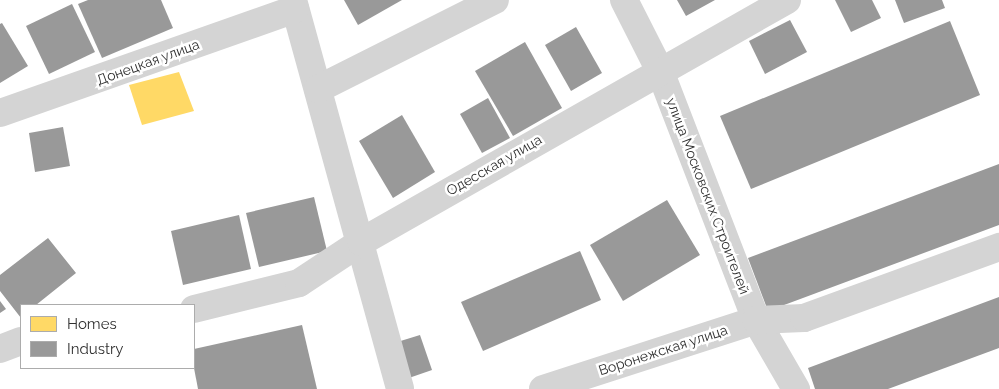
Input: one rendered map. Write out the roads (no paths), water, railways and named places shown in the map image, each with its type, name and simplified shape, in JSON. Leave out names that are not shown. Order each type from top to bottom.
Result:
[{"type":"street","points":[[318,89],[496,0]]},
{"type":"street","name":"улица Московских Строителей","points":[[624,0],[660,71],[756,320],[796,389]]},
{"type":"street","name":"Одесская улица","points":[[195,309],[299,283],[361,242],[788,0]]},
{"type":"street","points":[[294,5],[361,242],[400,389]]},
{"type":"street","name":"Донецкая улица","points":[[0,113],[294,5]]},
{"type":"street","name":"Воронежская улица","points":[[542,389],[756,320],[804,318],[999,247]]},
{"type":"street","points":[[0,348],[20,341]]}]
